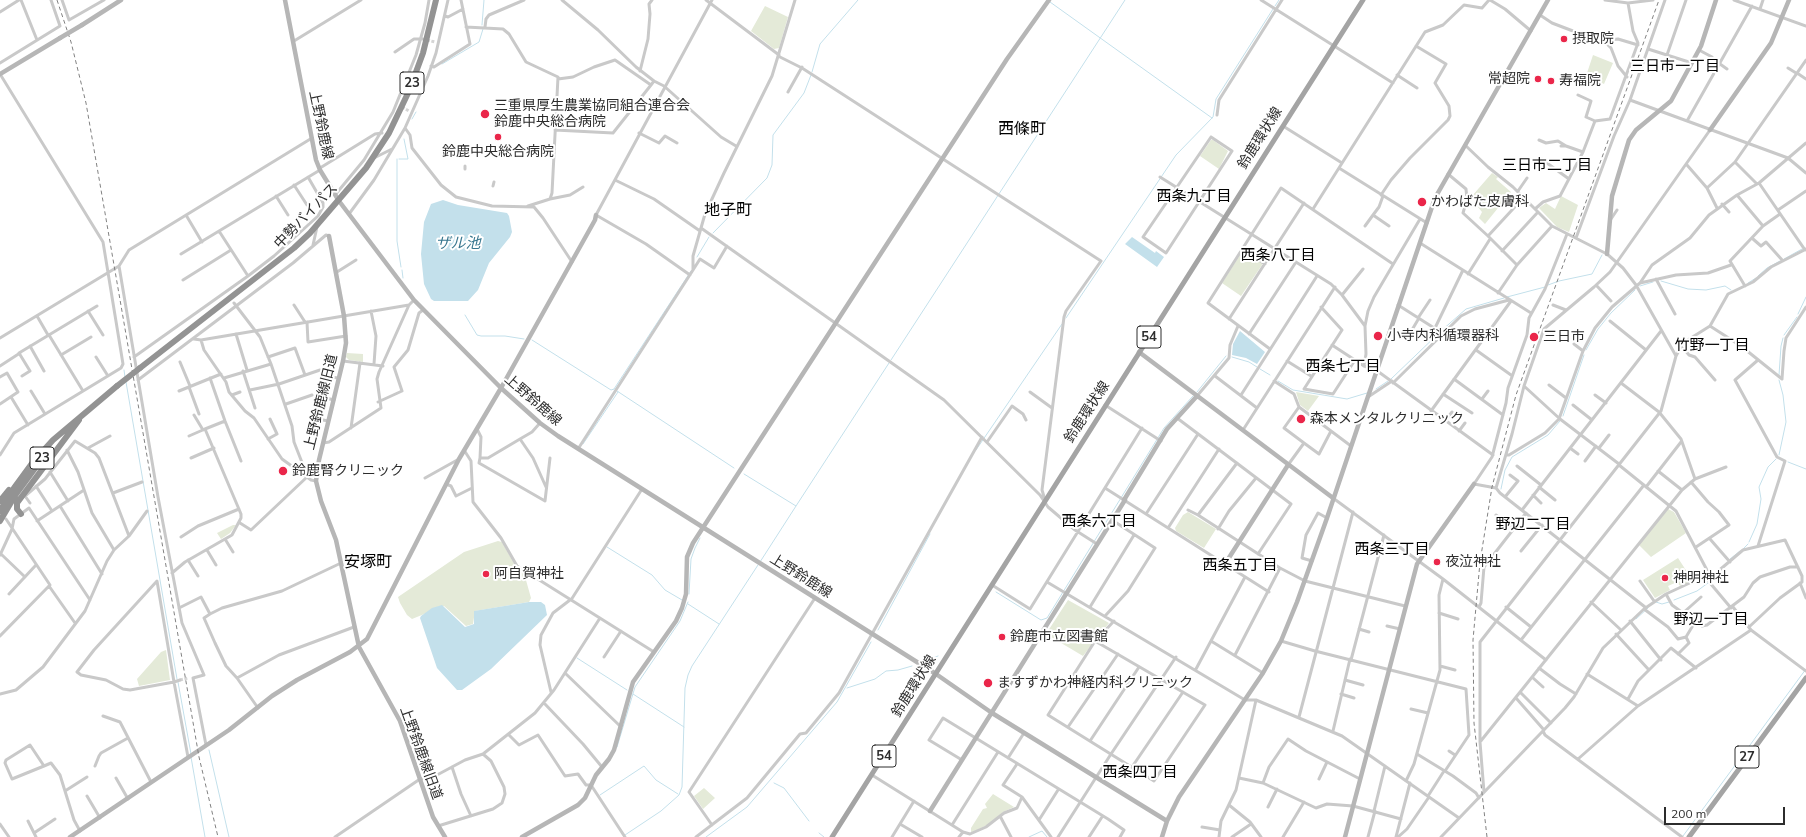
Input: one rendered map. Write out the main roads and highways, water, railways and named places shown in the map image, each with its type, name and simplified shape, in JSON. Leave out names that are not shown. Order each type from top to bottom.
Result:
[{"type":"highway","name":"中勢バイパス","points":[[0,511],[29,468],[53,440],[117,386],[279,260],[317,225],[339,201],[372,159],[399,113],[416,72],[429,33],[436,0]]},
{"type":"highway","name":"中勢バイパス","points":[[3,520],[37,464],[56,442],[95,404]]},
{"type":"highway","points":[[20,514],[17,509],[17,503],[80,419]]},
{"type":"highway","points":[[0,501],[29,468]]},
{"type":"main road","name":"鈴鹿環状線","points":[[832,837],[1363,0]]},
{"type":"main road","name":"27","points":[[1689,837],[1806,678]]},
{"type":"water","name":"ザル池","points":[[443,200],[458,205],[507,213],[509,216],[512,232],[510,237],[489,263],[478,290],[468,301],[434,301],[431,299],[424,284],[421,254],[424,222],[431,204]]},
{"type":"water","points":[[1132,237],[1155,253],[1156,251],[1164,257],[1157,267],[1125,244]]},
{"type":"water","points":[[1240,331],[1265,352],[1257,364],[1246,358],[1232,355],[1233,344]]},
{"type":"water","points":[[529,602],[541,602],[545,605],[547,615],[491,669],[462,690],[457,690],[437,668],[420,618],[421,616],[432,608],[442,605],[465,627],[474,624],[474,611]]},
{"type":"waterway","points":[[482,25],[484,0]]},
{"type":"waterway","points":[[812,72],[820,44],[858,0]]},
{"type":"waterway","points":[[891,360],[1125,0]]},
{"type":"waterway","points":[[1275,6],[1279,0]]},
{"type":"waterway","points":[[1050,2],[1212,118]]},
{"type":"waterway","points":[[1066,318],[1176,155],[1213,117],[1216,99],[1273,9]]},
{"type":"waterway","points":[[442,64],[479,42],[483,29]]},
{"type":"waterway","points":[[713,233],[767,178],[772,165],[773,135],[804,93],[811,75]]},
{"type":"waterway","points":[[412,119],[416,112]]},
{"type":"waterway","points":[[399,159],[408,159],[404,139]]},
{"type":"waterway","points":[[397,159],[397,241],[401,267]]},
{"type":"waterway","points":[[697,257],[709,237]]},
{"type":"waterway","points":[[1784,259],[1802,249]]},
{"type":"waterway","points":[[1548,285],[1559,281],[1592,274],[1602,255]]},
{"type":"waterway","points":[[1758,276],[1767,268],[1780,261]]},
{"type":"waterway","points":[[402,270],[403,278]]},
{"type":"waterway","points":[[614,389],[691,271]]},
{"type":"waterway","points":[[1748,283],[1756,278]]},
{"type":"waterway","points":[[1661,281],[1688,289],[1706,290],[1725,286],[1731,290]]},
{"type":"waterway","points":[[1640,286],[1653,282]]},
{"type":"waterway","points":[[1507,297],[1545,287]]},
{"type":"waterway","points":[[1586,350],[1598,329],[1611,313],[1635,290]]},
{"type":"waterway","points":[[1798,314],[1806,297]]},
{"type":"waterway","points":[[1441,331],[1466,309],[1504,298]]},
{"type":"waterway","points":[[465,315],[477,335],[505,336],[524,339]]},
{"type":"waterway","points":[[1784,335],[1797,317]]},
{"type":"waterway","points":[[976,450],[1062,324]]},
{"type":"waterway","points":[[1391,379],[1439,333]]},
{"type":"waterway","points":[[1779,375],[1783,338]]},
{"type":"waterway","points":[[532,340],[611,390],[614,389]]},
{"type":"waterway","points":[[1563,416],[1584,355]]},
{"type":"waterway","points":[[1197,392],[1226,356]]},
{"type":"waterway","points":[[1232,357],[1249,362],[1257,367]]},
{"type":"waterway","points":[[796,506],[889,363]]},
{"type":"waterway","points":[[1260,369],[1270,375]]},
{"type":"waterway","points":[[124,370],[125,377]]},
{"type":"waterway","points":[[1779,380],[1783,395],[1786,422],[1779,455]]},
{"type":"waterway","points":[[1278,381],[1293,390],[1347,399],[1367,393]]},
{"type":"waterway","points":[[1376,389],[1388,381]]},
{"type":"waterway","points":[[126,382],[177,679]]},
{"type":"waterway","points":[[617,391],[734,468]]},
{"type":"waterway","points":[[583,444],[618,392]]},
{"type":"waterway","points":[[996,592],[1041,620],[1047,618],[1164,428],[1193,396]]},
{"type":"waterway","points":[[1501,489],[1505,470],[1512,457],[1548,435],[1560,421]]},
{"type":"waterway","points":[[1749,542],[1757,524],[1761,499],[1759,487],[1768,467],[1776,459]]},
{"type":"waterway","points":[[1788,462],[1806,469]]},
{"type":"waterway","points":[[744,474],[796,506],[760,562]]},
{"type":"waterway","points":[[878,630],[930,534]]},
{"type":"waterway","points":[[689,594],[691,559],[700,538]]},
{"type":"waterway","points":[[1743,549],[1748,544]]},
{"type":"waterway","points":[[607,547],[652,575],[665,590],[682,600]]},
{"type":"waterway","points":[[1730,559],[1740,551]]},
{"type":"waterway","points":[[625,835],[661,811],[679,795],[682,787],[685,688],[688,675],[692,666],[758,565]]},
{"type":"waterway","points":[[1710,581],[1715,575]]},
{"type":"waterway","points":[[1674,600],[1697,591],[1708,583]]},
{"type":"waterway","points":[[617,747],[635,687],[680,621],[688,602]]},
{"type":"waterway","points":[[1656,602],[1662,604],[1669,602]]},
{"type":"waterway","points":[[688,604],[719,624]]},
{"type":"waterway","points":[[1636,619],[1648,608]]},
{"type":"waterway","points":[[706,837],[747,807],[837,702],[871,642]]},
{"type":"waterway","points":[[933,658],[938,656]]},
{"type":"waterway","points":[[577,658],[627,690]]},
{"type":"waterway","points":[[847,688],[875,679],[886,671],[898,670],[912,666]]},
{"type":"waterway","points":[[1683,836],[1806,669]]},
{"type":"waterway","points":[[178,682],[191,754]]},
{"type":"waterway","points":[[633,694],[684,727]]},
{"type":"waterway","points":[[209,750],[229,837]]},
{"type":"waterway","points":[[191,757],[205,837]]},
{"type":"waterway","points":[[600,795],[644,766],[656,780],[678,794]]},
{"type":"waterway","points":[[774,783],[784,788],[809,821]]},
{"type":"waterway","points":[[1029,837],[1042,831],[1047,837]]},
{"type":"waterway","points":[[819,833],[824,837]]},
{"type":"tunnel","points":[[427,40],[435,42]]},
{"type":"tunnel","points":[[402,107],[409,111]]},
{"type":"tunnel","points":[[180,680],[188,678]]},
{"type":"railway","points":[[57,0],[71,42],[86,103],[199,757],[218,837]]},
{"type":"railway","points":[[1487,837],[1474,723],[1473,640],[1480,562],[1492,487],[1516,395],[1659,0]]},
{"type":"place","name":"摂取院","points":[[1564,39]]},
{"type":"place","name":"常超院","points":[[1538,79]]},
{"type":"place","name":"寿福院","points":[[1551,81]]},
{"type":"place","name":"三重県厚生農業協同組合連合会 鈴鹿中央総合病院","points":[[485,114]]},
{"type":"place","name":"鈴鹿中央総合病院","points":[[498,137]]},
{"type":"place","name":"かわばた皮膚科","points":[[1422,202]]},
{"type":"place","name":"小寺内科循環器科","points":[[1378,336]]},
{"type":"place","name":"三日市","points":[[1534,337]]},
{"type":"place","name":"森本メンタルクリニック","points":[[1301,419]]},
{"type":"place","name":"鈴鹿腎クリニック","points":[[283,471]]},
{"type":"place","name":"夜泣神社","points":[[1437,562]]},
{"type":"place","name":"阿自賀神社","points":[[486,574]]},
{"type":"place","name":"神明神社","points":[[1665,578]]},
{"type":"place","name":"鈴鹿市立図書館","points":[[1002,637]]},
{"type":"place","name":"ますずかわ神経内科クリニック","points":[[988,683]]},
{"type":"district","name":"三日市一丁目","points":[[1675,66]]},
{"type":"district","name":"西條町","points":[[1022,129]]},
{"type":"district","name":"三日市二丁目","points":[[1547,165]]},
{"type":"district","name":"西条九丁目","points":[[1194,196]]},
{"type":"district","name":"地子町","points":[[728,210]]},
{"type":"district","name":"西条八丁目","points":[[1278,255]]},
{"type":"district","name":"竹野一丁目","points":[[1712,345]]},
{"type":"district","name":"西条七丁目","points":[[1343,366]]},
{"type":"district","name":"西条六丁目","points":[[1099,521]]},
{"type":"district","name":"野辺二丁目","points":[[1533,524]]},
{"type":"district","name":"西条三丁目","points":[[1392,549]]},
{"type":"district","name":"安塚町","points":[[368,562]]},
{"type":"district","name":"西条五丁目","points":[[1240,565]]},
{"type":"district","name":"野辺一丁目","points":[[1711,619]]},
{"type":"district","name":"西条四丁目","points":[[1140,772]]}]
